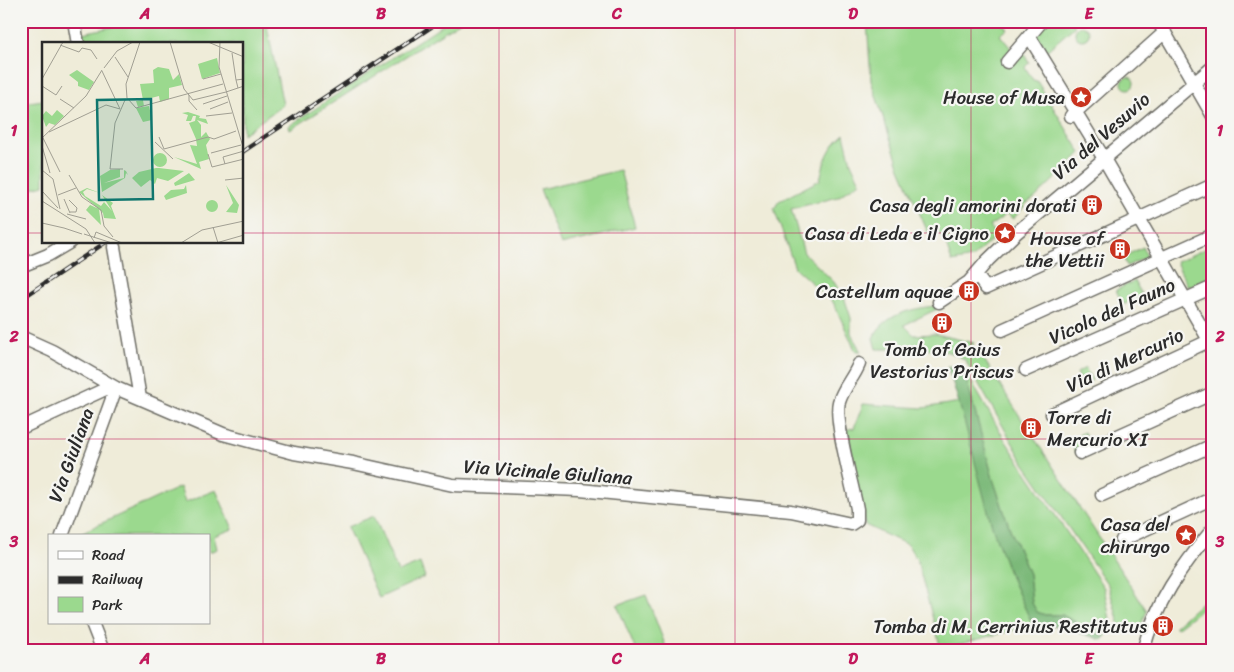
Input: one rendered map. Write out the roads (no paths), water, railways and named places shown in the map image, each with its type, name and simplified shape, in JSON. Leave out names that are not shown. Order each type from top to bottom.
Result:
[{"type":"street","points":[[74,21],[78,42]]},
{"type":"street","points":[[1007,62],[1042,21]]},
{"type":"street","points":[[1072,114],[1162,27],[1213,116]]},
{"type":"street","points":[[1029,36],[1072,114],[1104,159],[1160,259],[1211,342]]},
{"type":"street","name":"Via del Vesuvio","points":[[938,302],[973,279],[1000,248],[1213,67]]},
{"type":"street","points":[[973,279],[986,288],[1213,185]]},
{"type":"street","points":[[1002,330],[1213,235]]},
{"type":"street","points":[[21,266],[48,255],[67,244]]},
{"type":"street","points":[[114,247],[140,398]]},
{"type":"street","name":"Vicolo del Fauno","points":[[1026,370],[1105,333],[1213,287]]},
{"type":"street","name":"Via Vicinale Giuliana","points":[[21,337],[52,351],[114,387],[223,434],[308,456],[353,463],[436,482],[493,488],[580,490],[790,512],[851,524],[857,520],[858,509],[839,420],[838,405],[841,395],[859,364]]},
{"type":"street","name":"Via di Mercurio","points":[[1052,414],[1211,342]]},
{"type":"street","points":[[21,428],[114,387]]},
{"type":"street","name":"Via Giuliana","points":[[63,534],[114,387]]},
{"type":"street","points":[[1080,453],[1213,393]]},
{"type":"street","points":[[1102,496],[1213,445]]},
{"type":"street","points":[[1122,540],[1213,498]]},
{"type":"street","points":[[1143,651],[1148,630],[1171,584],[1213,529]]},
{"type":"street","points":[[92,624],[103,651]]},
{"type":"railway","points":[[244,151],[440,21]]},
{"type":"railway","points":[[21,299],[103,244]]},
{"type":"place","name":"House of Musa","points":[[1081,97]]},
{"type":"place","name":"Casa degli amorini dorati","points":[[1092,205]]},
{"type":"place","name":"Casa di Leda e il Cigno","points":[[1005,233]]},
{"type":"place","name":"House of the Vettii","points":[[1120,249]]},
{"type":"place","name":"Castellum aquae","points":[[969,291]]},
{"type":"place","name":"Tomb of Gaius Vestorius Priscus","points":[[942,323]]},
{"type":"place","name":"Torre di Mercurio XI","points":[[1031,428]]},
{"type":"place","name":"Casa del chirurgo","points":[[1186,535]]},
{"type":"place","name":"Tomba di M. Cerrinius Restitutus","points":[[1163,626]]}]
